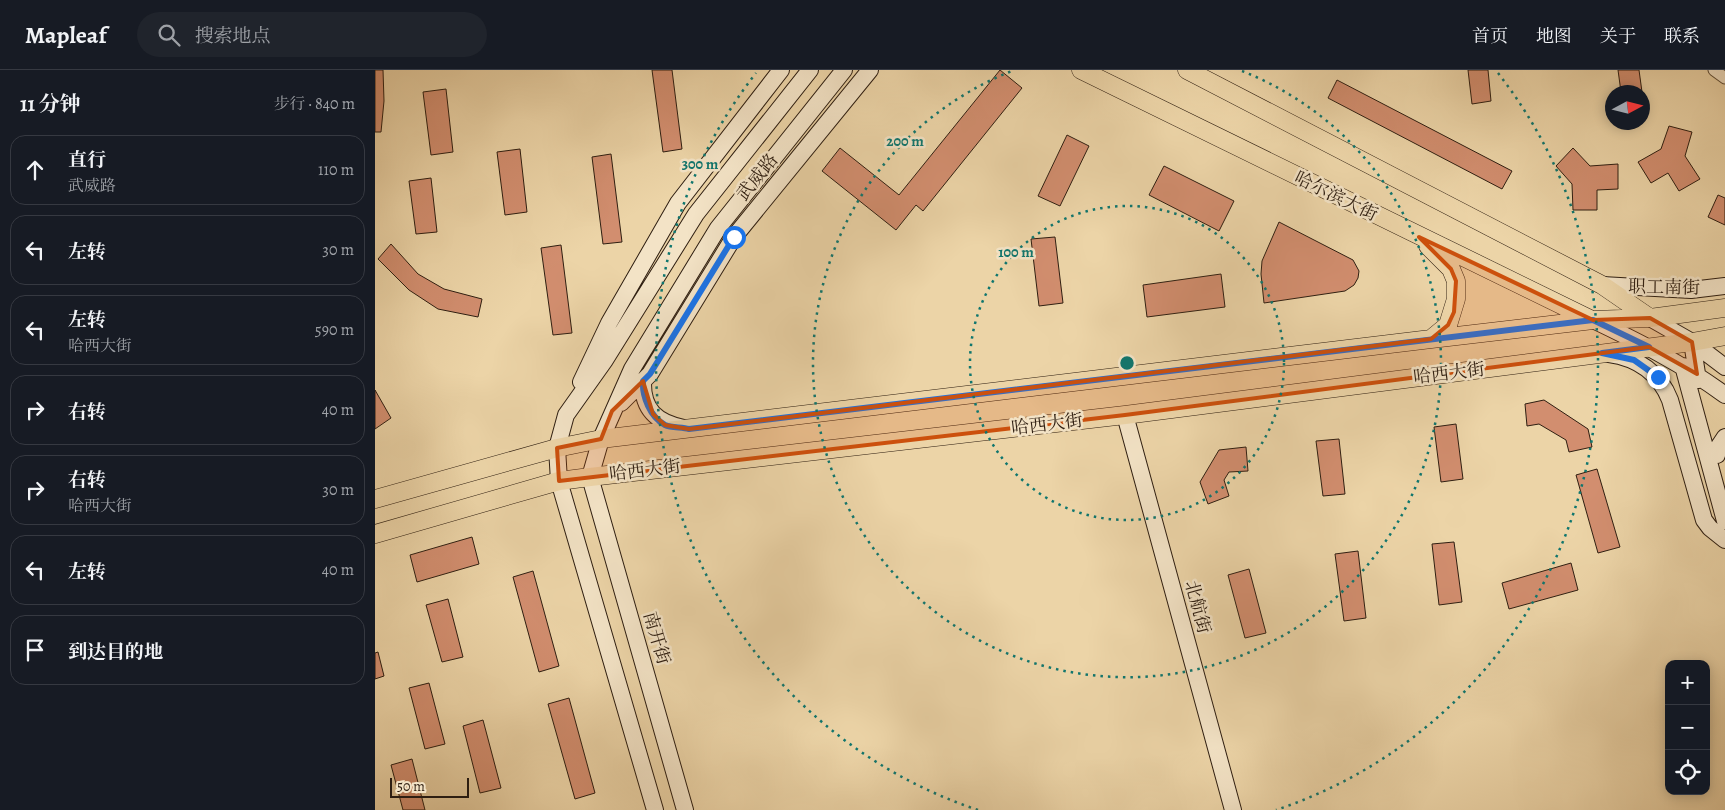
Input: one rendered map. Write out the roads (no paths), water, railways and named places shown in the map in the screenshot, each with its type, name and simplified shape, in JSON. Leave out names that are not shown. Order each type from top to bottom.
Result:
[{"type":"main road","name":"武威路","points":[[559,481],[557,448],[566,415],[609,323],[678,203],[781,70]]},
{"type":"main road","name":"武威路","points":[[566,415],[605,360],[696,214],[810,70]]},
{"type":"main road","name":"武威路","points":[[590,477],[601,439],[632,369],[718,228],[844,70]]},
{"type":"main road","name":"武威路","points":[[612,411],[650,374],[734,237],[870,70]]},
{"type":"main road","name":"哈尔滨大街","points":[[1081,70],[1419,237],[1593,320]]},
{"type":"main road","points":[[1187,70],[1602,285],[1650,318],[1693,342],[1725,367]]},
{"type":"main road","points":[[1419,237],[1451,269],[1455,282],[1457,299],[1454,312],[1448,325],[1431,339]]},
{"type":"main road","name":"职工南街","points":[[1602,285],[1691,290],[1725,286]]},
{"type":"main road","name":"职工南街","points":[[1650,318],[1725,308]]},
{"type":"main road","name":"哈西大街","points":[[375,499],[557,448],[601,439],[1593,320],[1650,318]]},
{"type":"main road","points":[[1593,320],[1649,347],[1690,370],[1725,395]]},
{"type":"main road","name":"哈西大街","points":[[375,534],[559,481],[1125,415],[1693,342],[1725,336]]},
{"type":"main road","points":[[1693,342],[1690,370],[1725,521]]},
{"type":"main road","points":[[1602,353],[1634,360],[1653,372],[1662,383],[1670,400],[1704,520],[1725,540]]},
{"type":"main road","points":[[1690,370],[1725,484]]},
{"type":"main road","points":[[643,381],[643,390],[653,414],[665,425],[689,429]]},
{"type":"main road","name":"北航街","points":[[1125,415],[1233,810]]},
{"type":"main road","points":[[1717,455],[1719,446],[1725,437]]},
{"type":"main road","name":"南开街","points":[[590,477],[685,810]]},
{"type":"main road","points":[[559,481],[655,810]]},
{"type":"street","points":[[1714,70],[1725,78]]}]
